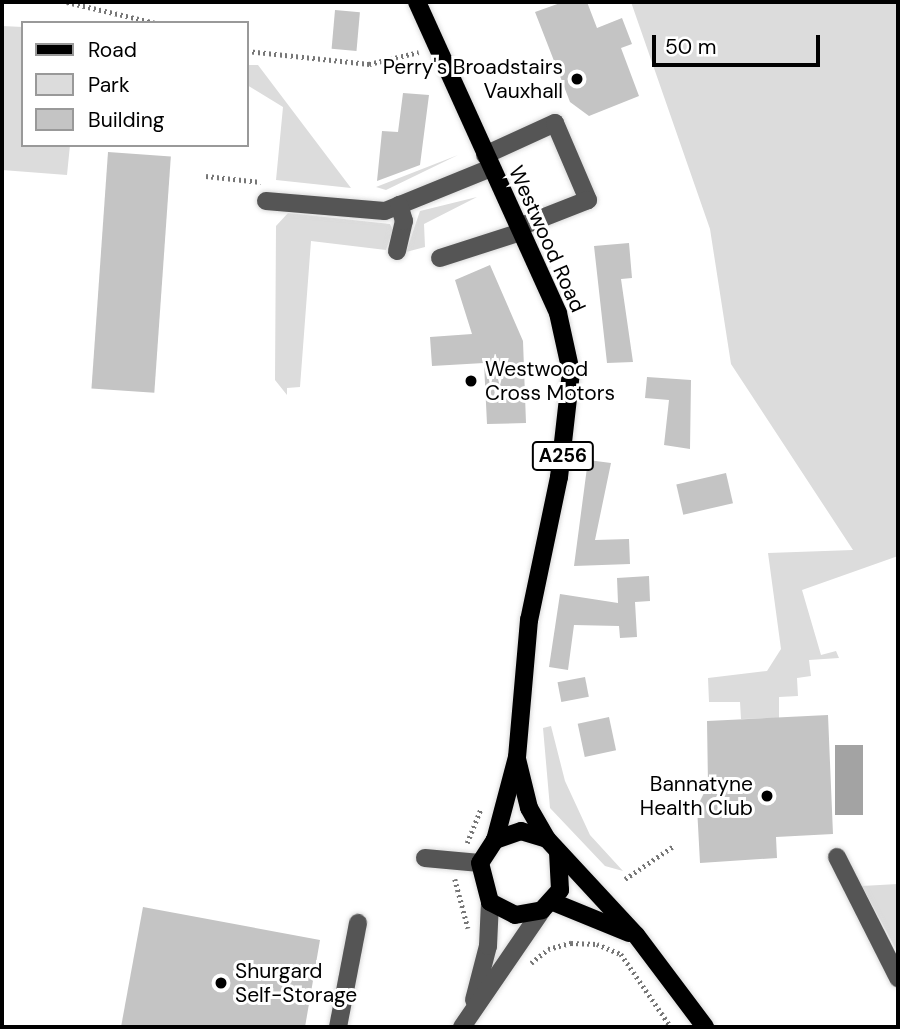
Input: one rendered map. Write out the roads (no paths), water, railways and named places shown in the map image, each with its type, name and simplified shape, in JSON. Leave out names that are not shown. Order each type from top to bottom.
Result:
[{"type":"main road","name":"Westwood Road","points":[[417,2],[558,313],[571,372],[563,456],[529,620],[517,757],[495,840],[481,863]]},
{"type":"main road","name":"Westwood Road","points":[[517,757],[529,808],[552,844],[636,935],[705,1027]]},
{"type":"main road","points":[[495,840],[521,831],[552,844]]},
{"type":"main road","name":"Westwood Road","points":[[547,906],[564,876],[552,844]]},
{"type":"main road","points":[[481,863],[490,902],[514,915],[547,906],[636,935]]},
{"type":"street","points":[[266,201],[385,211],[488,161],[555,123],[588,200],[520,230],[440,258]]},
{"type":"street","points":[[397,251],[404,221],[399,205]]},
{"type":"street","points":[[836,857],[898,978]]},
{"type":"street","points":[[425,858],[481,863]]},
{"type":"street","points":[[466,1021],[488,946],[490,902]]},
{"type":"street","points":[[466,1021],[547,906]]},
{"type":"street","points":[[338,1027],[358,923]]},
{"type":"place","name":"Perry's Broadstairs Vauxhall","points":[[577,79]]},
{"type":"place","name":"Westwood Cross Motors","points":[[471,381]]},
{"type":"place","name":"Bannatyne Health Club","points":[[767,796]]},
{"type":"place","name":"Shurgard Self-Storage","points":[[221,983]]}]
